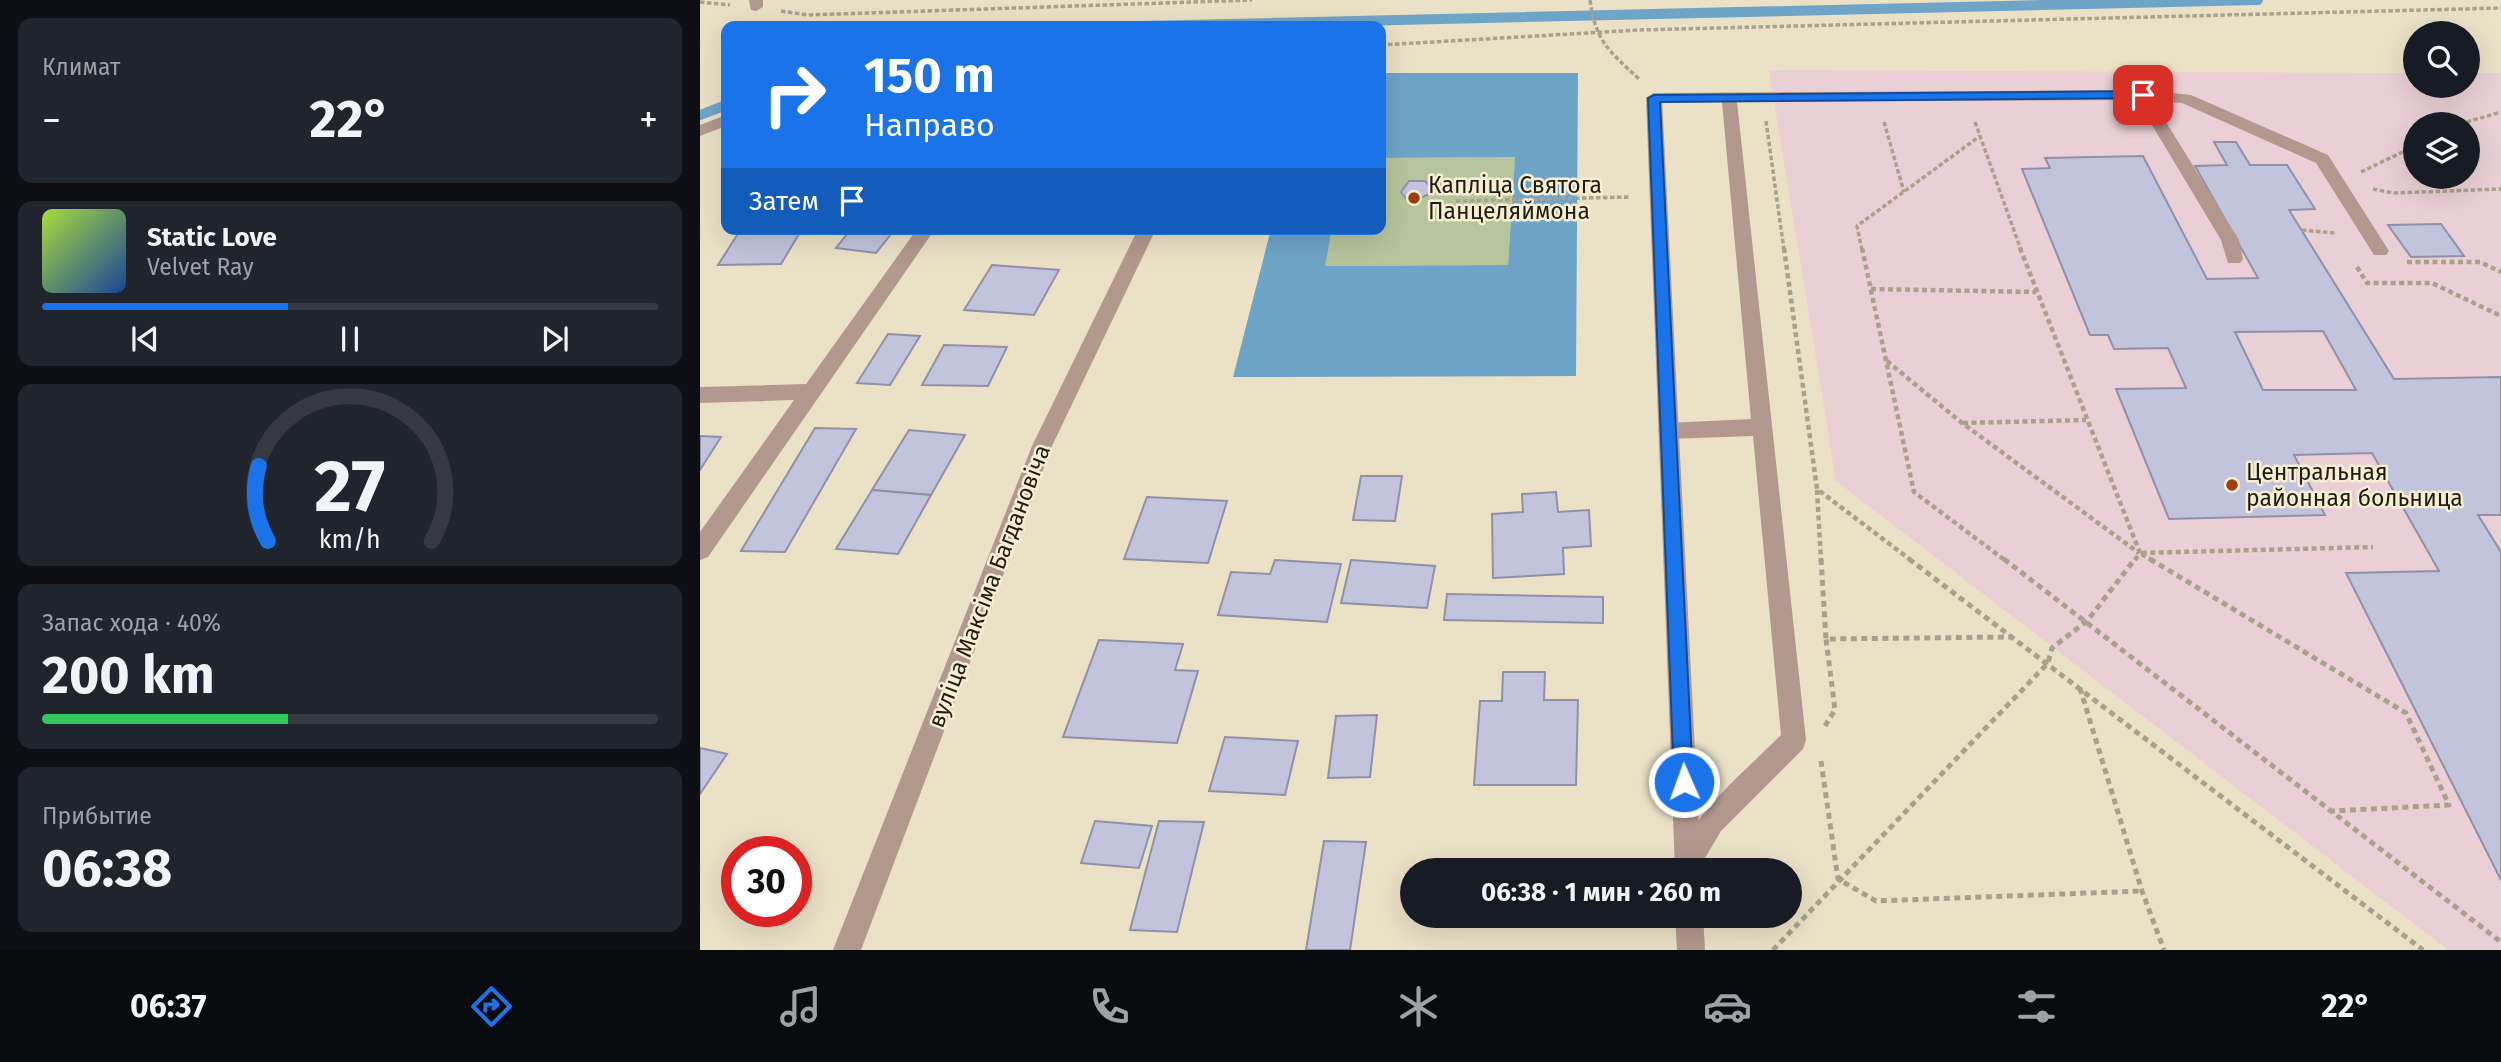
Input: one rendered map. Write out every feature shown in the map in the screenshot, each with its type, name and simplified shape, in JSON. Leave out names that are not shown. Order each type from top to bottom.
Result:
[{"type":"street","points":[[2143,95],[2230,240],[2234,259]]},
{"type":"street","points":[[1687,858],[1654,98],[2143,95],[2185,98],[2322,159],[2380,251]]},
{"type":"street","points":[[1692,858],[1712,822],[1794,740],[1729,97]]},
{"type":"street","points":[[700,131],[721,122]]},
{"type":"street","points":[[700,550],[922,235]]},
{"type":"street","name":"вуліца Максіма Багдановіча","points":[[847,950],[1042,446],[1144,235]]},
{"type":"street","points":[[700,395],[809,392]]},
{"type":"street","points":[[1668,432],[1764,427]]},
{"type":"street","points":[[1690,928],[1691,950]]},
{"type":"path","points":[[700,2],[756,4],[808,15],[1252,0]]},
{"type":"path","points":[[1590,1],[1595,34],[1614,57],[1647,87],[1654,98]]},
{"type":"path","points":[[1386,45],[1640,30],[2501,8]]},
{"type":"path","points":[[1958,96],[1966,103],[1980,136],[2036,292],[2140,553]]},
{"type":"path","points":[[2480,118],[2501,112]]},
{"type":"path","points":[[1882,116],[1904,192]]},
{"type":"path","points":[[1766,118],[1817,489],[1826,639],[1835,710],[1824,729]]},
{"type":"path","points":[[1980,136],[1857,226],[1914,492],[2087,621],[2501,942]]},
{"type":"path","points":[[2334,181],[2403,152]]},
{"type":"path","points":[[2334,181],[2393,193],[2501,189]]},
{"type":"path","points":[[1456,201],[1597,198]]},
{"type":"path","points":[[2302,230],[2335,233],[2342,243]]},
{"type":"path","points":[[2380,251],[2408,263],[2480,262],[2501,272]]},
{"type":"path","points":[[2354,263],[2367,283],[2432,284],[2501,316]]},
{"type":"path","points":[[1871,289],[2036,292]]},
{"type":"path","points":[[1886,361],[1962,423],[2140,553],[2406,713],[2449,805],[2331,811]]},
{"type":"path","points":[[1962,423],[2087,420]]},
{"type":"path","points":[[1817,489],[2423,950]]},
{"type":"path","points":[[2140,553],[2373,547]]},
{"type":"path","points":[[1773,950],[1838,879],[2048,663],[2052,648],[2087,621],[2140,553]]},
{"type":"path","points":[[1826,639],[2012,637]]},
{"type":"path","points":[[2080,687],[2142,891],[2164,950]]},
{"type":"path","points":[[1819,752],[1838,879]]},
{"type":"path","points":[[1838,879],[1876,901],[2142,891]]},
{"type":"shaded area","points":[[1769,70],[2403,73],[2403,98],[2480,98],[2480,73],[2501,73],[2501,950],[2448,950],[1836,481]]},
{"type":"green space","points":[[1515,157],[1508,265],[1324,266],[1331,235],[1386,235],[1386,158]]},
{"type":"water","points":[[1386,73],[1578,73],[1576,376],[1233,377],[1269,235],[1331,235],[1325,266],[1508,265],[1515,157],[1386,158]]},
{"type":"building","name":"Центральная районная больница","points":[[2214,142],[2236,142],[2250,165],[2287,165],[2315,209],[2289,210],[2394,379],[2501,377],[2501,515],[2478,515],[2501,552],[2501,880],[2346,573],[2439,571],[2372,453],[2294,455],[2325,515],[2169,519],[2116,389],[2186,388],[2168,348],[2114,349],[2108,335],[2090,335],[2022,169],[2050,168],[2045,158],[2143,156],[2207,279],[2258,278],[2195,166],[2227,165]],"holes":[[[2323,331],[2356,390],[2263,390],[2235,332]]]},
{"type":"building","name":"Капліца Святога Панцеляймона","points":[[1409,181],[1425,181],[1434,191],[1410,204],[1401,192]]},
{"type":"building","points":[[2441,224],[2464,256],[2411,257],[2388,225]]},
{"type":"building","points":[[737,235],[798,235],[781,264],[718,265]]},
{"type":"building","points":[[846,235],[890,235],[876,253],[836,248]]},
{"type":"building","points":[[992,265],[1059,270],[1034,315],[964,310]]},
{"type":"building","points":[[888,334],[920,336],[890,385],[857,383]]},
{"type":"building","points":[[944,345],[1007,347],[988,386],[922,385]]},
{"type":"building","points":[[815,428],[856,429],[785,552],[741,551]]},
{"type":"building","points":[[909,430],[965,435],[931,495],[872,490]]},
{"type":"building","points":[[700,436],[721,437],[700,470]]},
{"type":"building","points":[[1361,476],[1402,476],[1395,521],[1353,520]]},
{"type":"building","points":[[872,490],[931,495],[898,554],[836,549]]},
{"type":"building","points":[[1556,492],[1558,512],[1589,510],[1591,546],[1563,548],[1564,574],[1493,578],[1492,514],[1523,512],[1522,494]]},
{"type":"building","points":[[1147,497],[1227,501],[1208,563],[1124,559]]},
{"type":"building","points":[[1275,560],[1341,564],[1327,622],[1218,615],[1231,572],[1270,574]]},
{"type":"building","points":[[1351,560],[1435,566],[1427,608],[1341,603]]},
{"type":"building","points":[[1447,594],[1603,597],[1603,623],[1444,620]]},
{"type":"building","points":[[1099,640],[1183,644],[1175,670],[1198,671],[1177,743],[1063,737]]},
{"type":"building","points":[[1503,672],[1545,672],[1544,700],[1578,700],[1576,785],[1474,785],[1480,701],[1502,701]]},
{"type":"building","points":[[1377,715],[1370,777],[1328,778],[1336,716]]},
{"type":"building","points":[[1225,737],[1298,741],[1285,795],[1209,791]]},
{"type":"building","points":[[700,748],[727,754],[700,794]]},
{"type":"building","points":[[1095,821],[1152,826],[1139,868],[1081,863]]},
{"type":"building","points":[[1159,821],[1204,822],[1177,932],[1130,930]]},
{"type":"building","points":[[1324,841],[1366,842],[1350,950],[1306,950]]},
{"type":"waterway","points":[[1356,21],[2258,0]]},
{"type":"waterway","points":[[700,115],[721,107]]},
{"type":"place","name":"Капліца Святога Панцеляймона","points":[[1414,198]]},
{"type":"place","name":"Центральная районная больница","points":[[2232,485]]},
{"type":"route","points":[[1684,782],[1654,98],[2143,95]]}]
